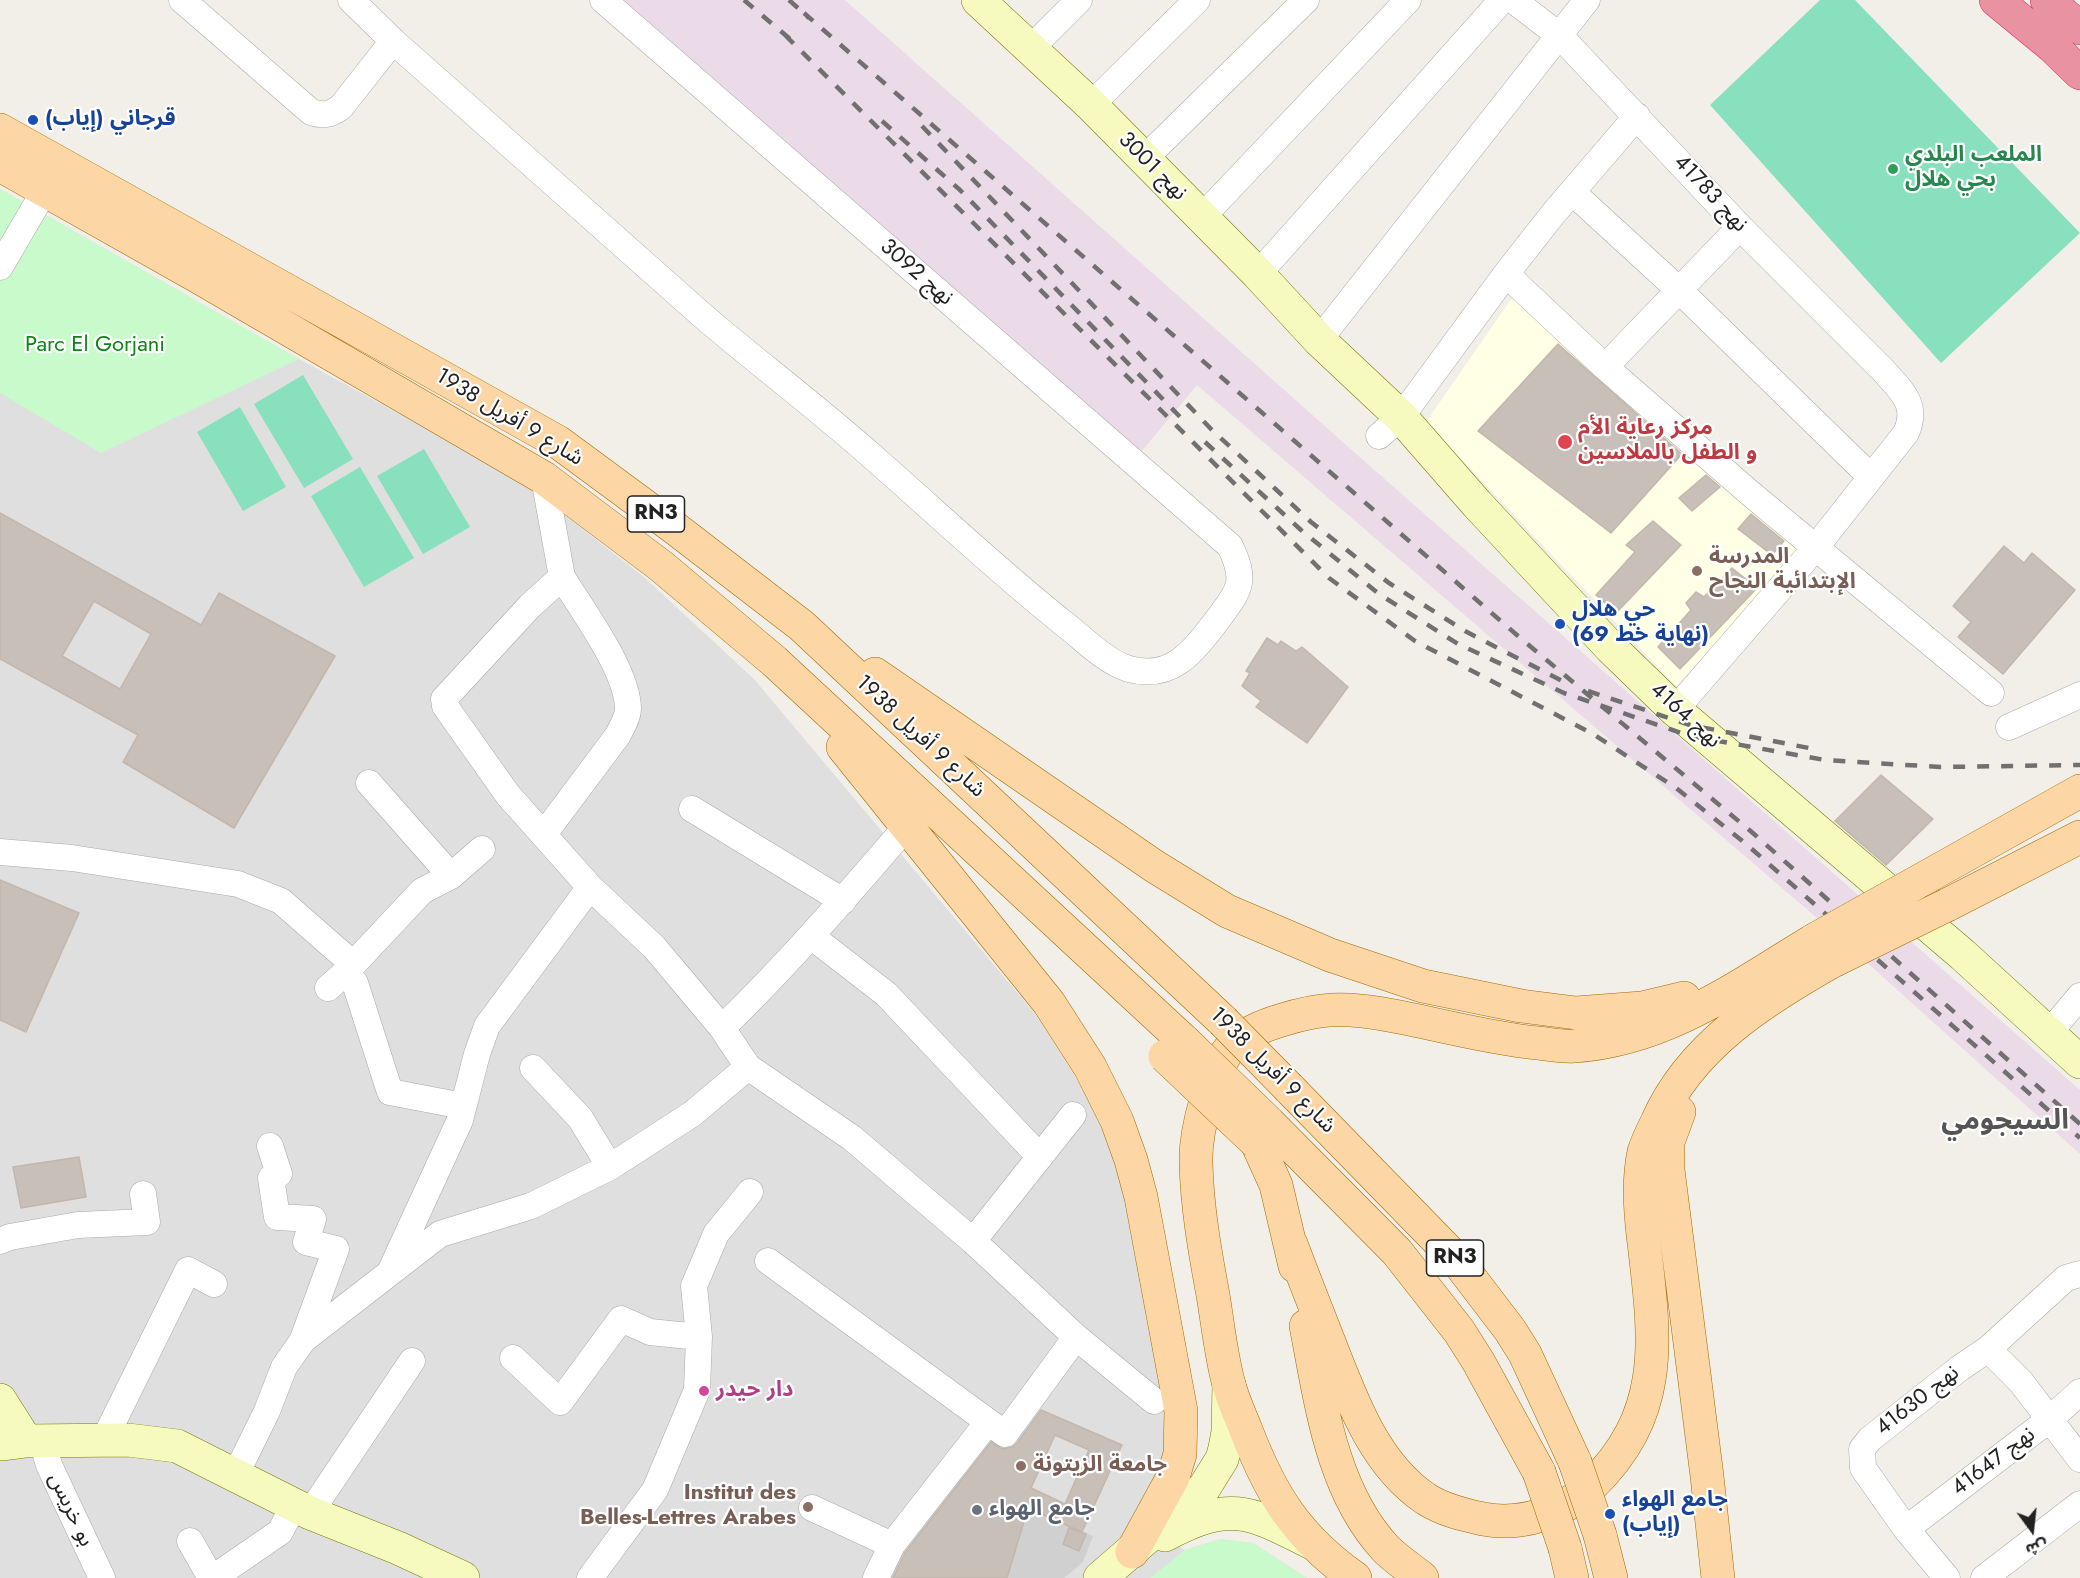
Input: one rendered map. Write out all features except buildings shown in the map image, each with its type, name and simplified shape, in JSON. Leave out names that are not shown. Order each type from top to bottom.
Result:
[{"type":"highway","points":[[1996,0],[2052,46],[2080,73]]},
{"type":"highway","points":[[2047,0],[2080,28]]},
{"type":"main road","name":"شارع 9 أفريل 1938","points":[[0,130],[558,442],[802,626],[1223,1021],[1455,1258],[1510,1330],[1525,1354],[1575,1462],[1610,1563]]},
{"type":"main road","name":"شارع 9 أفريل 1938","points":[[0,165],[195,275],[544,478],[661,566],[774,661],[973,847],[1263,1133],[1397,1252],[1459,1331],[1487,1377],[1539,1472],[1568,1563]]},
{"type":"main road","points":[[802,626],[890,683],[1163,872],[1227,911],[1330,956],[1423,986],[1521,1006],[1576,1013],[1642,1008],[1744,982],[1947,905],[2080,837]]},
{"type":"main road","points":[[774,661],[1049,1003],[1090,1067],[1117,1121],[1131,1160],[1143,1208],[1181,1411],[1180,1454],[1173,1477],[1131,1552]]},
{"type":"main road","points":[[1291,1244],[1355,1406],[1383,1457],[1400,1477],[1426,1499],[1465,1515],[1510,1521],[1556,1511],[1581,1495],[1604,1473],[1630,1439],[1642,1411],[1651,1378],[1654,1346],[1641,1210],[1641,1171],[1645,1151],[1670,1096],[1684,1075],[1736,1023],[1779,992],[1824,950],[1914,884],[2080,791]]},
{"type":"main road","points":[[1355,1578],[1312,1543],[1280,1503],[1265,1476],[1229,1385],[1212,1292],[1198,1195],[1196,1160],[1211,1082],[1220,1063],[1234,1044],[1261,1026],[1320,1009],[1347,1009],[1383,1014],[1505,1040],[1569,1046],[1587,1045],[1621,1039],[1666,1025],[1701,1009],[1744,982]]},
{"type":"main road","points":[[1706,1053],[1670,1131],[1667,1155],[1718,1578]]},
{"type":"main road","points":[[1263,1133],[1291,1244],[1330,1439],[1343,1479],[1360,1514],[1387,1550],[1422,1578]]},
{"type":"street","points":[[183,0],[311,112],[322,116],[331,114],[341,106],[393,41],[351,0]]},
{"type":"street","name":"نهج 3092","points":[[393,41],[705,317],[870,454],[1025,593],[1110,659],[1125,668],[1143,672],[1162,671],[1182,661],[1237,594],[1240,576],[1238,563],[1230,546],[603,0]]},
{"type":"street","name":"نهج 3001","points":[[978,0],[1091,105],[1258,273],[1319,340]]},
{"type":"street","points":[[1031,48],[1079,0]]},
{"type":"street","points":[[1091,105],[1197,0]]},
{"type":"street","points":[[1144,159],[1306,0]]},
{"type":"street","points":[[1202,217],[1408,0]]},
{"type":"street","points":[[1258,273],[1502,0]]},
{"type":"street","name":"نهج 41783","points":[[1513,0],[1560,36],[1740,226],[1883,370],[1902,393],[1912,413],[1911,421],[1906,433],[1871,477]]},
{"type":"street","points":[[1319,340],[1587,0]]},
{"type":"street","points":[[1390,426],[1506,274],[1637,116]]},
{"type":"street","points":[[0,267],[45,190]]},
{"type":"street","points":[[1572,192],[1679,290],[1871,477],[1816,547],[1675,710]]},
{"type":"street","points":[[1605,368],[1740,226]]},
{"type":"street","points":[[1506,274],[1605,368],[1751,494],[1991,693]]},
{"type":"street","name":"نهج 4164","points":[[1319,340],[1390,426],[1477,504],[1611,648],[1675,710],[1963,955],[2080,1062]]},
{"type":"street","points":[[544,478],[562,577],[615,664],[624,682],[628,709],[618,735],[544,834]]},
{"type":"street","points":[[562,577],[530,606],[444,699],[445,706],[508,795],[590,887],[654,947],[722,1028],[748,1067],[852,1138],[973,1240],[1076,1337],[1154,1401]]},
{"type":"street","points":[[2009,727],[2080,695]]},
{"type":"street","points":[[369,783],[451,876]]},
{"type":"street","points":[[692,809],[843,902]]},
{"type":"street","points":[[722,1028],[763,989],[843,902],[906,827]]},
{"type":"street","points":[[342,975],[422,891],[451,876],[482,849]]},
{"type":"street","points":[[0,852],[72,858],[238,884],[281,901],[342,975],[355,983],[390,1092],[463,1106]]},
{"type":"street","points":[[390,1274],[460,1120],[477,1054],[487,1026],[590,887]]},
{"type":"street","points":[[811,936],[885,994],[1040,1157]]},
{"type":"street","points":[[2049,1033],[2080,996]]},
{"type":"street","points":[[303,1340],[440,1234],[531,1206],[610,1167],[692,1114],[748,1067]]},
{"type":"street","points":[[533,1068],[580,1118],[610,1167]]},
{"type":"street","points":[[973,1240],[1073,1115]]},
{"type":"street","points":[[235,1476],[267,1412],[284,1367],[303,1340],[336,1249],[306,1242],[313,1218],[277,1217],[271,1178],[279,1174],[270,1146]]},
{"type":"street","points":[[590,1578],[655,1490],[698,1390],[699,1337],[694,1286],[716,1234],[750,1192]]},
{"type":"street","points":[[0,1241],[10,1237],[78,1225],[147,1222],[143,1194]]},
{"type":"street","points":[[768,1261],[1005,1434],[1076,1337]]},
{"type":"street","points":[[104,1440],[188,1270],[214,1284]]},
{"type":"street","points":[[2080,1274],[2066,1278],[1988,1349],[2021,1382],[2080,1459]]},
{"type":"street","points":[[513,1358],[560,1402],[621,1319],[650,1332],[699,1337]]},
{"type":"street","name":"نهج 41630","points":[[1947,1578],[1906,1529],[1863,1468],[1862,1449],[1870,1439],[1960,1368],[1988,1349]]},
{"type":"street","points":[[190,1541],[212,1578],[280,1532],[302,1509],[412,1361]]},
{"type":"street","points":[[1100,1578],[1204,1488],[1219,1465],[1225,1448],[1228,1432],[1229,1385]]},
{"type":"street","name":"نهج 41647","points":[[1906,1529],[2050,1419],[2080,1392]]},
{"type":"street","points":[[0,1400],[14,1442],[128,1440],[177,1446],[302,1509],[398,1548],[463,1578]]},
{"type":"street","points":[[876,1578],[892,1545],[988,1422]]},
{"type":"street","name":"بو خريس","points":[[14,1442],[49,1465],[102,1578]]},
{"type":"street","points":[[1984,1578],[2080,1504]]},
{"type":"street","points":[[812,1508],[892,1545]]},
{"type":"street","points":[[1131,1552],[1200,1518],[1227,1513],[1247,1514],[1269,1521],[1312,1543]]},
{"type":"shaded area","points":[[618,0],[845,0],[1371,467],[2080,1090],[2080,1154],[1825,925],[1197,385],[1136,458]]},
{"type":"shaded area","points":[[0,189],[299,359],[517,478],[644,577],[754,679],[1036,1015],[1104,1122],[1135,1203],[1173,1414],[1168,1482],[1143,1524],[1185,1550],[1220,1539],[1253,1543],[1307,1578],[0,1578]]},
{"type":"shaded area","name":"مركز رعاية الأم و الطفل بالملاسين","points":[[1514,295],[1806,547],[1676,686],[1426,422]]},
{"type":"shaded area","name":"جامع الهواء","points":[[952,1474],[1093,1536],[1083,1562],[1064,1578],[880,1578]]},
{"type":"green space","name":"الملعب البلدي بحي هلال","points":[[1820,0],[1855,0],[2080,233],[1941,363],[1710,105]]},
{"type":"green space","name":"Parc El Gorjani","points":[[0,189],[299,359],[101,453],[0,393]]},
{"type":"green space","points":[[303,375],[353,459],[304,488],[254,404]]},
{"type":"green space","points":[[240,407],[286,487],[243,511],[197,432]]},
{"type":"green space","points":[[424,449],[470,527],[423,554],[377,476]]},
{"type":"green space","points":[[360,467],[414,558],[364,587],[311,496]]},
{"type":"green space","points":[[1220,1539],[1253,1543],[1307,1578],[1150,1578],[1185,1550]]},
{"type":"railway","points":[[744,0],[790,39]]},
{"type":"railway","points":[[789,0],[809,18]]},
{"type":"railway","points":[[804,13],[1518,636],[1754,834],[2080,1124]]},
{"type":"railway","points":[[785,35],[1329,578],[1415,641],[1593,734],[1676,788],[1745,843],[2080,1138]]},
{"type":"railway","points":[[882,121],[960,190],[1184,421]]},
{"type":"railway","points":[[922,126],[1211,429],[1311,522],[1389,583],[1465,631],[1566,683]]},
{"type":"railway","points":[[1205,442],[1301,530],[1379,594],[1458,644],[1564,693],[1690,736],[1825,760],[1940,767],[2080,765]]},
{"type":"railway","points":[[1588,691],[1690,725],[1809,748]]},
{"type":"place","name":"قرجاني (إياب)","points":[[33,120]]},
{"type":"place","name":"الملعب البلدي بحي هلال","points":[[1893,169]]},
{"type":"place","name":"مركز رعاية الأم و الطفل بالملاسين","points":[[1565,442]]},
{"type":"place","name":"المدرسة الإبتدائية النجاح","points":[[1697,571]]},
{"type":"place","name":"حي هلال (نهاية خط 69)","points":[[1560,624]]},
{"type":"place","name":"دار حيدر","points":[[704,1391]]},
{"type":"place","name":"جامعة الزيتونة","points":[[1021,1466]]},
{"type":"place","name":"Institut des Belles-Lettres Arabes","points":[[808,1507]]},
{"type":"place","name":"جامع الهواء","points":[[977,1510]]},
{"type":"place","name":"جامع الهواء (إياب)","points":[[1610,1514]]},
{"type":"district","name":"السيجومي","points":[[2005,1122]]}]
